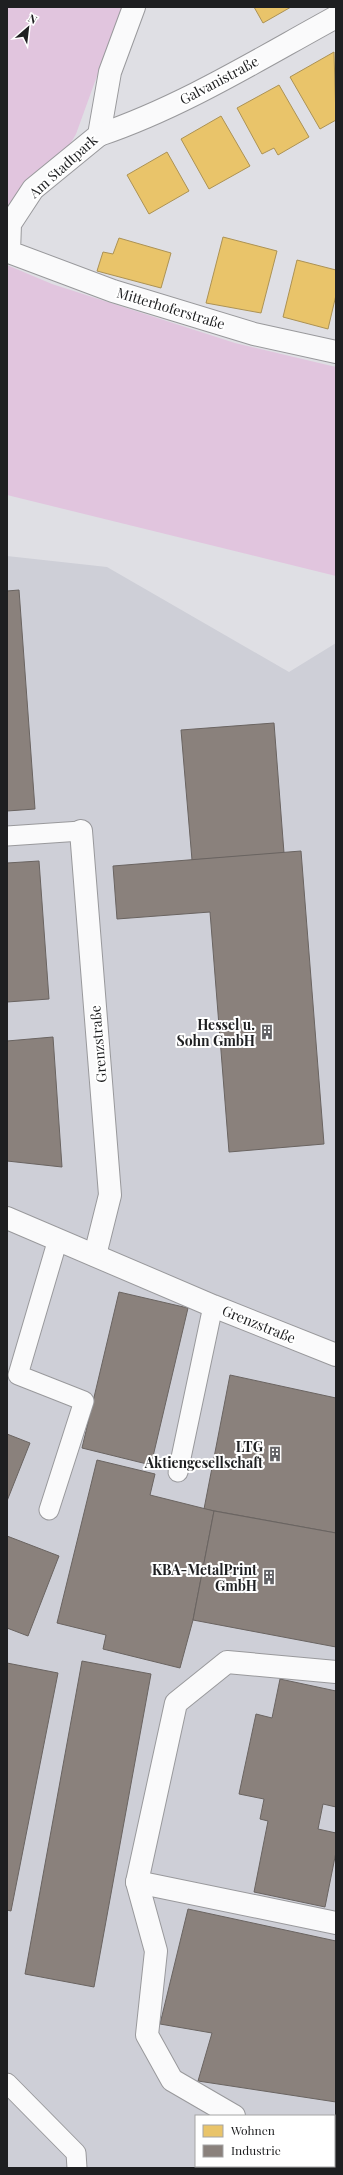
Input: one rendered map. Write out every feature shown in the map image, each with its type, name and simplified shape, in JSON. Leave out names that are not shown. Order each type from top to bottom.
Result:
[{"type":"street","name":"Am Stadtpark","points":[[9,252],[10,224],[33,189],[99,135],[110,72],[134,7]]},
{"type":"street","name":"Galvanistraße","points":[[99,135],[150,116],[226,78],[336,17]]},
{"type":"street","name":"Mitterhoferstraße","points":[[9,252],[120,293],[254,334],[336,352]]},
{"type":"street","name":"Grenzstraße","points":[[81,831],[110,1195],[95,1255]]},
{"type":"street","name":"Grenzstraße","points":[[7,1218],[213,1306],[336,1355]]},
{"type":"street","points":[[232,2115],[172,2080],[147,2036],[156,1951],[137,1882],[176,1703],[227,1662],[336,1672]]},
{"type":"street","points":[[137,1882],[336,1923]]},
{"type":"lane","points":[[7,836],[81,831]]},
{"type":"lane","points":[[49,1510],[84,1401],[18,1375],[58,1239]]},
{"type":"lane","points":[[178,1472],[213,1306]]},
{"type":"lane","points":[[7,2082],[76,2153],[77,2168]]},
{"type":"shaded area","points":[[7,7],[122,7],[76,134],[7,253]]},
{"type":"shaded area","points":[[7,265],[52,284],[235,343],[336,367],[336,576],[7,495]]},
{"type":"shaded area","points":[[7,556],[107,567],[289,672],[336,643],[336,2168],[7,2168]]},
{"type":"building: Wohnen","points":[[254,7],[291,7],[263,23]]},
{"type":"building: Wohnen","points":[[334,52],[336,120],[320,129],[290,77]]},
{"type":"building: Wohnen","points":[[279,85],[309,137],[278,155],[274,148],[262,154],[237,108]]},
{"type":"building: Wohnen","points":[[221,116],[250,166],[209,189],[181,139]]},
{"type":"building: Wohnen","points":[[167,152],[189,191],[149,214],[127,175]]},
{"type":"building: Wohnen","points":[[223,237],[277,251],[261,313],[206,303]]},
{"type":"building: Wohnen","points":[[119,238],[171,253],[161,288],[97,271],[103,252],[113,254]]},
{"type":"building: Wohnen","points":[[297,260],[336,270],[336,295],[328,329],[283,317]]},
{"type":"building: Industrie","points":[[19,590],[35,809],[7,811],[7,591]]},
{"type":"building: Industrie","points":[[274,723],[284,853],[192,860],[181,730]]},
{"type":"building: Industrie","name":"Hessel u. Sohn GmbH","points":[[301,851],[324,1144],[229,1152],[210,912],[117,919],[113,866]]},
{"type":"building: Industrie","points":[[39,861],[49,999],[7,1002],[7,863]]},
{"type":"building: Industrie","points":[[53,1037],[62,1167],[7,1161],[7,1041]]},
{"type":"building: Industrie","points":[[119,1292],[188,1308],[151,1465],[82,1448]]},
{"type":"building: Industrie","name":"LTG Aktiengesellschaft","points":[[230,1375],[336,1398],[336,1533],[204,1509]]},
{"type":"building: Industrie","points":[[7,1434],[30,1443],[7,1501]]},
{"type":"building: Industrie","points":[[97,1460],[155,1474],[150,1495],[214,1511],[193,1620],[180,1668],[103,1649],[106,1635],[57,1623]]},
{"type":"building: Industrie","name":"KBA-MetalPrint GmbH","points":[[214,1511],[336,1533],[336,1647],[193,1620]]},
{"type":"building: Industrie","points":[[7,1536],[59,1556],[28,1636],[7,1628]]},
{"type":"building: Industrie","points":[[82,1661],[151,1674],[94,1987],[25,1974]]},
{"type":"building: Industrie","points":[[7,1663],[58,1673],[11,1911],[7,1910]]},
{"type":"building: Industrie","points":[[280,1679],[336,1691],[336,1807],[323,1804],[318,1829],[336,1833],[336,1852],[325,1907],[254,1892],[268,1821],[260,1819],[264,1799],[239,1794],[256,1714],[272,1718]]},
{"type":"building: Industrie","points":[[188,1909],[336,1941],[336,2102],[198,2081],[212,2033],[160,2024]]},
{"type":"place","name":"Hessel u. Sohn GmbH","points":[[267,1032]]},
{"type":"place","name":"LTG Aktiengesellschaft","points":[[275,1454]]},
{"type":"place","name":"KBA-MetalPrint GmbH","points":[[269,1577]]}]
